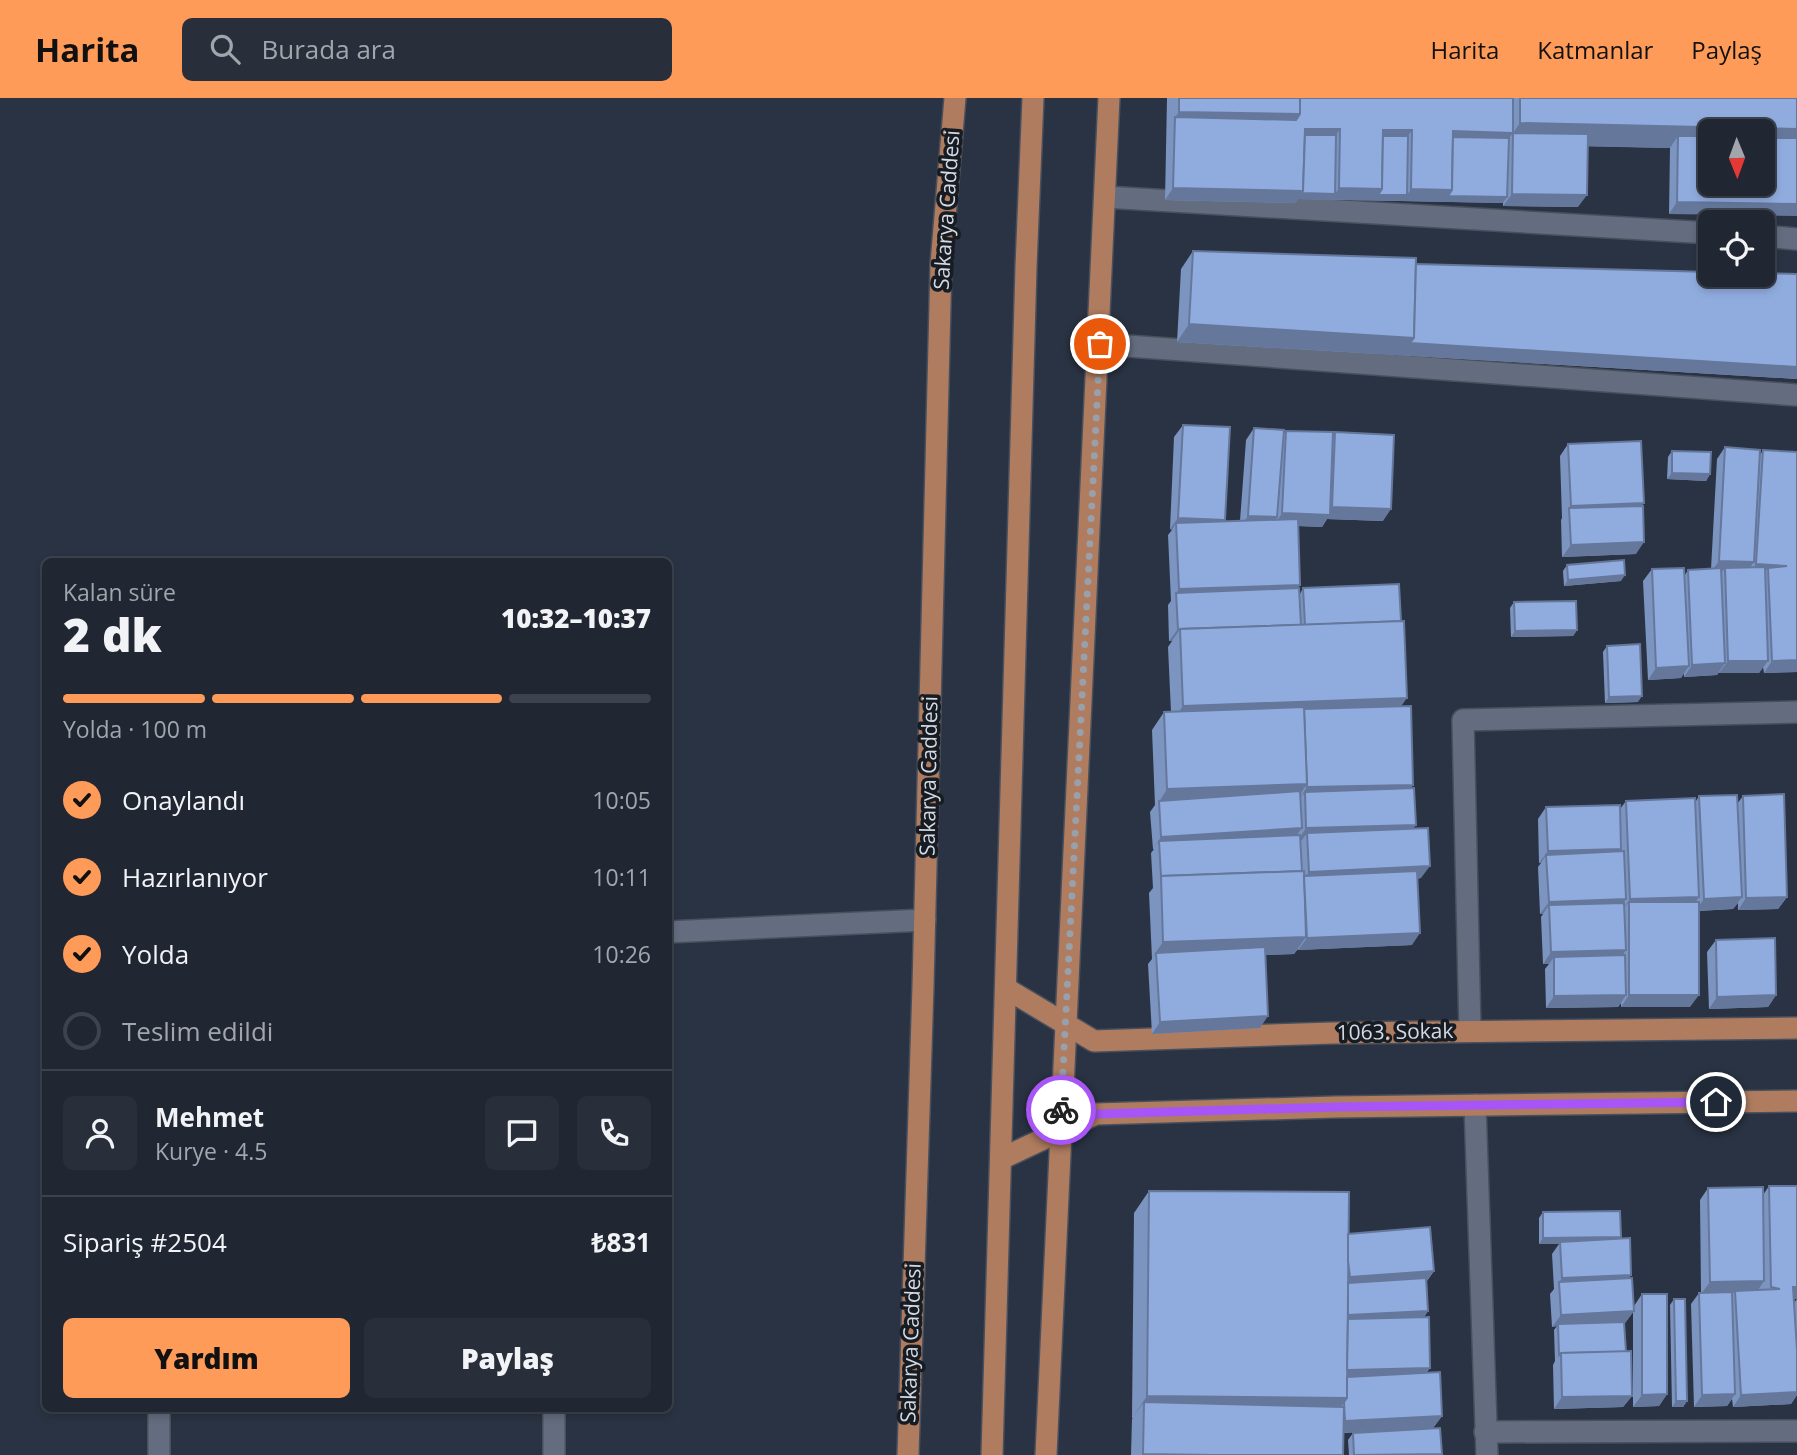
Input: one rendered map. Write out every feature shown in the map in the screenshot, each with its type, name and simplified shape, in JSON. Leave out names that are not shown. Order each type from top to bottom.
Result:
[{"type":"main road","name":"Sakarya Caddesi","points":[[908,1455],[925,920],[941,264],[955,98]]},
{"type":"main road","points":[[992,1455],[1033,98]]},
{"type":"main road","points":[[1046,1455],[1059,1132],[1100,344],[1109,98]]},
{"type":"main road","name":"1063. Sokak","points":[[1007,989],[1094,1041],[1470,1031],[1797,1028]]},
{"type":"main road","points":[[1001,1159],[1096,1114],[1797,1101]]},
{"type":"street","points":[[1105,197],[1698,232]]},
{"type":"street","points":[[1775,237],[1797,239]]},
{"type":"street","points":[[1100,344],[1797,395]]},
{"type":"street","points":[[1470,1031],[1463,720],[1797,712]]},
{"type":"street","points":[[672,932],[925,920]]},
{"type":"street","points":[[1475,1105],[1487,1455]]},
{"type":"street","points":[[159,1412],[159,1455]]},
{"type":"street","points":[[554,1412],[554,1455]]},
{"type":"street","points":[[1485,1432],[1797,1431]]},
{"type":"building","points":[[1179,98],[1300,98],[1300,114],[1179,112]]},
{"type":"building","points":[[1300,98],[1513,98],[1513,133],[1453,131],[1452,190],[1411,189],[1412,130],[1383,130],[1382,189],[1339,188],[1340,129],[1305,129],[1303,191],[1173,188],[1175,117],[1296,120],[1300,114]]},
{"type":"building","points":[[1520,98],[1797,98],[1797,129],[1775,129],[1775,119],[1698,119],[1698,127],[1520,123]]},
{"type":"building","points":[[1513,133],[1588,134],[1587,195],[1512,194]]},
{"type":"building","points":[[1305,135],[1336,135],[1335,194],[1302,193]]},
{"type":"building","points":[[1383,136],[1408,136],[1407,195],[1378,195],[1382,189]]},
{"type":"building","points":[[1678,136],[1698,136],[1698,196],[1775,196],[1775,138],[1797,138],[1797,204],[1677,202]]},
{"type":"building","points":[[1453,137],[1509,138],[1507,197],[1448,196],[1452,190]]},
{"type":"building","points":[[1193,251],[1416,258],[1414,338],[1189,324]]},
{"type":"building","points":[[1416,264],[1698,272],[1698,287],[1775,287],[1775,273],[1797,274],[1797,367],[1410,343],[1414,338]]},
{"type":"building","points":[[1183,425],[1230,427],[1225,520],[1178,518]]},
{"type":"building","points":[[1254,428],[1284,430],[1277,517],[1248,516]]},
{"type":"building","points":[[1286,431],[1333,432],[1330,515],[1282,513]]},
{"type":"building","points":[[1335,432],[1394,435],[1391,509],[1332,507]]},
{"type":"building","points":[[1641,441],[1644,503],[1571,506],[1568,444]]},
{"type":"building","points":[[1725,447],[1760,450],[1754,562],[1719,561]]},
{"type":"building","points":[[1763,450],[1797,452],[1797,660],[1772,661],[1768,568],[1787,566],[1756,564]]},
{"type":"building","points":[[1672,451],[1711,452],[1710,474],[1672,473]]},
{"type":"building","points":[[1643,506],[1644,542],[1571,545],[1569,508]]},
{"type":"building","points":[[1298,519],[1300,585],[1179,589],[1176,523]]},
{"type":"building","points":[[1624,560],[1625,575],[1568,580],[1567,565]]},
{"type":"building","points":[[1765,567],[1768,661],[1728,661],[1725,568]]},
{"type":"building","points":[[1684,568],[1689,666],[1656,668],[1652,569]]},
{"type":"building","points":[[1721,568],[1725,663],[1692,665],[1688,570]]},
{"type":"building","points":[[1399,584],[1401,621],[1305,625],[1303,588]]},
{"type":"building","points":[[1299,588],[1301,625],[1178,629],[1176,593]]},
{"type":"building","points":[[1576,601],[1577,630],[1515,631],[1514,602]]},
{"type":"building","points":[[1404,621],[1407,698],[1183,706],[1180,629]]},
{"type":"building","points":[[1640,644],[1642,696],[1609,697],[1607,646]]},
{"type":"building","points":[[1411,706],[1413,785],[1307,787],[1304,709]]},
{"type":"building","points":[[1304,707],[1307,784],[1167,789],[1164,712]]},
{"type":"building","points":[[1414,788],[1416,825],[1306,828],[1305,792]]},
{"type":"building","points":[[1300,791],[1302,828],[1161,837],[1159,801]]},
{"type":"building","points":[[1784,794],[1787,897],[1746,898],[1743,796]]},
{"type":"building","points":[[1737,795],[1742,897],[1704,899],[1699,796]]},
{"type":"building","points":[[1695,798],[1699,897],[1630,899],[1626,801]]},
{"type":"building","points":[[1620,805],[1621,849],[1548,851],[1546,807]]},
{"type":"building","points":[[1428,828],[1430,866],[1309,872],[1307,833]]},
{"type":"building","points":[[1300,835],[1302,871],[1161,876],[1159,841]]},
{"type":"building","points":[[1624,851],[1626,899],[1549,902],[1546,855]]},
{"type":"building","points":[[1304,871],[1306,937],[1163,942],[1161,876]]},
{"type":"building","points":[[1417,871],[1420,933],[1307,938],[1304,876]]},
{"type":"building","points":[[1629,902],[1699,902],[1699,995],[1629,995]]},
{"type":"building","points":[[1624,903],[1626,950],[1551,952],[1549,905]]},
{"type":"building","points":[[1775,938],[1776,995],[1717,997],[1716,940]]},
{"type":"building","points":[[1265,947],[1268,1016],[1160,1022],[1156,953]]},
{"type":"building","points":[[1625,955],[1626,995],[1554,996],[1554,957]]},
{"type":"building","points":[[1769,1186],[1797,1186],[1797,1287],[1793,1287],[1797,1392],[1741,1395],[1735,1291],[1780,1289],[1771,1287]]},
{"type":"building","points":[[1763,1187],[1764,1281],[1710,1282],[1708,1188]]},
{"type":"building","points":[[1149,1191],[1349,1192],[1347,1398],[1147,1396]]},
{"type":"building","points":[[1620,1211],[1621,1237],[1543,1238],[1543,1212]]},
{"type":"building","points":[[1430,1227],[1434,1271],[1350,1277],[1348,1234]]},
{"type":"building","points":[[1630,1238],[1631,1275],[1562,1278],[1560,1242]]},
{"type":"building","points":[[1426,1278],[1428,1311],[1348,1315],[1348,1283]]},
{"type":"building","points":[[1632,1278],[1634,1311],[1561,1315],[1559,1282]]},
{"type":"building","points":[[1732,1292],[1735,1394],[1702,1395],[1699,1293]]},
{"type":"building","points":[[1642,1294],[1667,1294],[1667,1394],[1642,1395]]},
{"type":"building","points":[[1674,1299],[1685,1299],[1687,1401],[1676,1401]]},
{"type":"building","points":[[1429,1317],[1430,1368],[1347,1370],[1348,1319]]},
{"type":"building","points":[[1624,1322],[1626,1352],[1559,1355],[1558,1324]]},
{"type":"building","points":[[1631,1351],[1632,1396],[1562,1397],[1561,1353]]},
{"type":"building","points":[[1440,1372],[1442,1416],[1345,1421],[1347,1377]]},
{"type":"building","points":[[1144,1402],[1344,1407],[1343,1455],[1143,1454]]},
{"type":"building","points":[[1440,1428],[1442,1454],[1354,1455],[1353,1433]]},
{"type":"way so far","points":[[1061,1110],[1100,344]]},
{"type":"route","points":[[1061,1110],[1059,1132],[1096,1114],[1335,1107],[1716,1102]]}]
